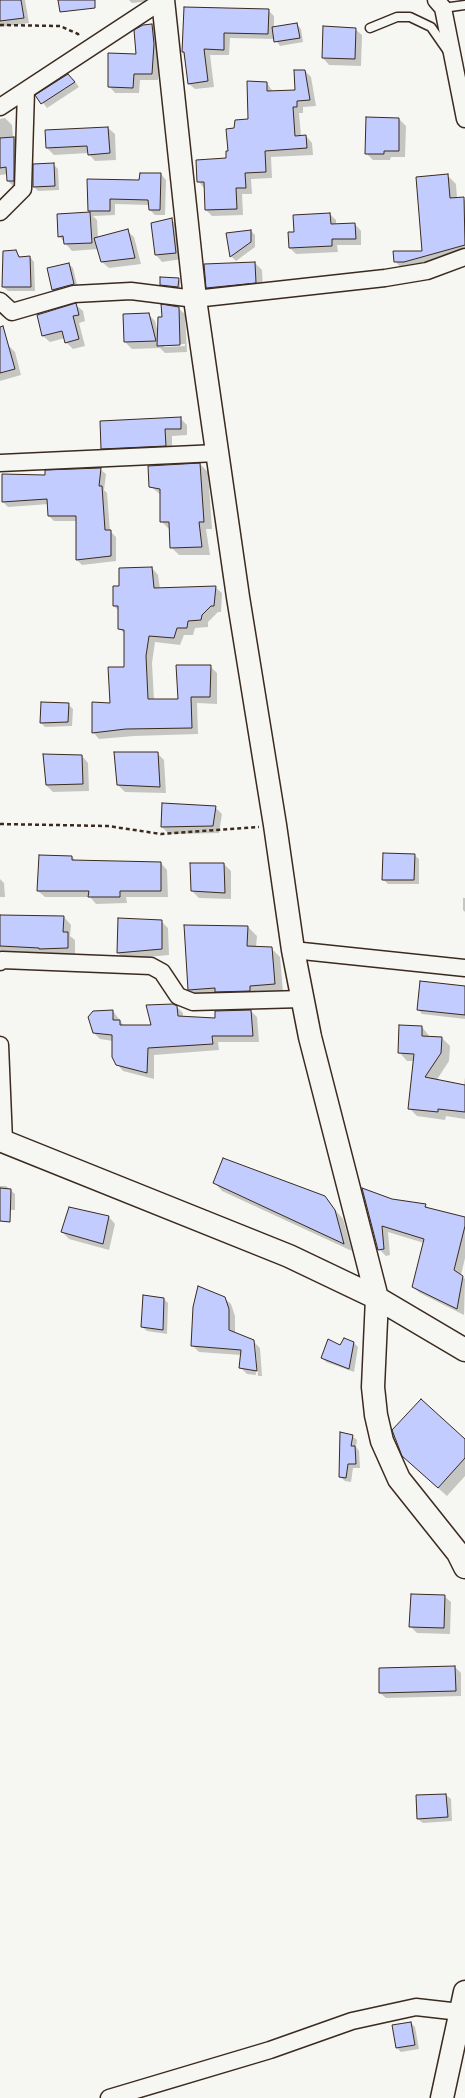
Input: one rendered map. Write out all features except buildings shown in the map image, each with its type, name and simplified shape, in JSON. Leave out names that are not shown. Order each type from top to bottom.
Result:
[{"type":"street","points":[[0,106],[163,0],[195,299],[238,597],[276,825],[293,950],[312,1044],[377,1298],[373,1387],[376,1415],[382,1441],[399,1479],[458,1553],[465,1566]]},
{"type":"street","points":[[439,4],[453,59],[465,119]]},
{"type":"street","points":[[0,212],[23,189],[26,90]]},
{"type":"street","points":[[0,301],[12,312],[74,294],[131,291],[195,299],[386,278],[427,271],[465,257]]},
{"type":"street","points":[[0,463],[217,453]]},
{"type":"street","points":[[293,950],[465,968]]},
{"type":"street","points":[[0,962],[2,960],[151,966],[162,972],[178,996],[193,1002],[302,999]]},
{"type":"street","points":[[0,1045],[2,1141],[289,1256],[377,1298],[465,1350]]},
{"type":"street","points":[[109,2098],[270,2050],[352,2021],[416,2007],[463,2002],[442,2098]]},
{"type":"lane","points":[[439,4],[465,5]]},
{"type":"lane","points":[[370,28],[397,17],[410,17],[431,27],[453,59]]},
{"type":"path","points":[[0,25],[60,26],[78,34],[89,48]]},
{"type":"path","points":[[0,824],[108,826],[162,834],[276,825]]}]
